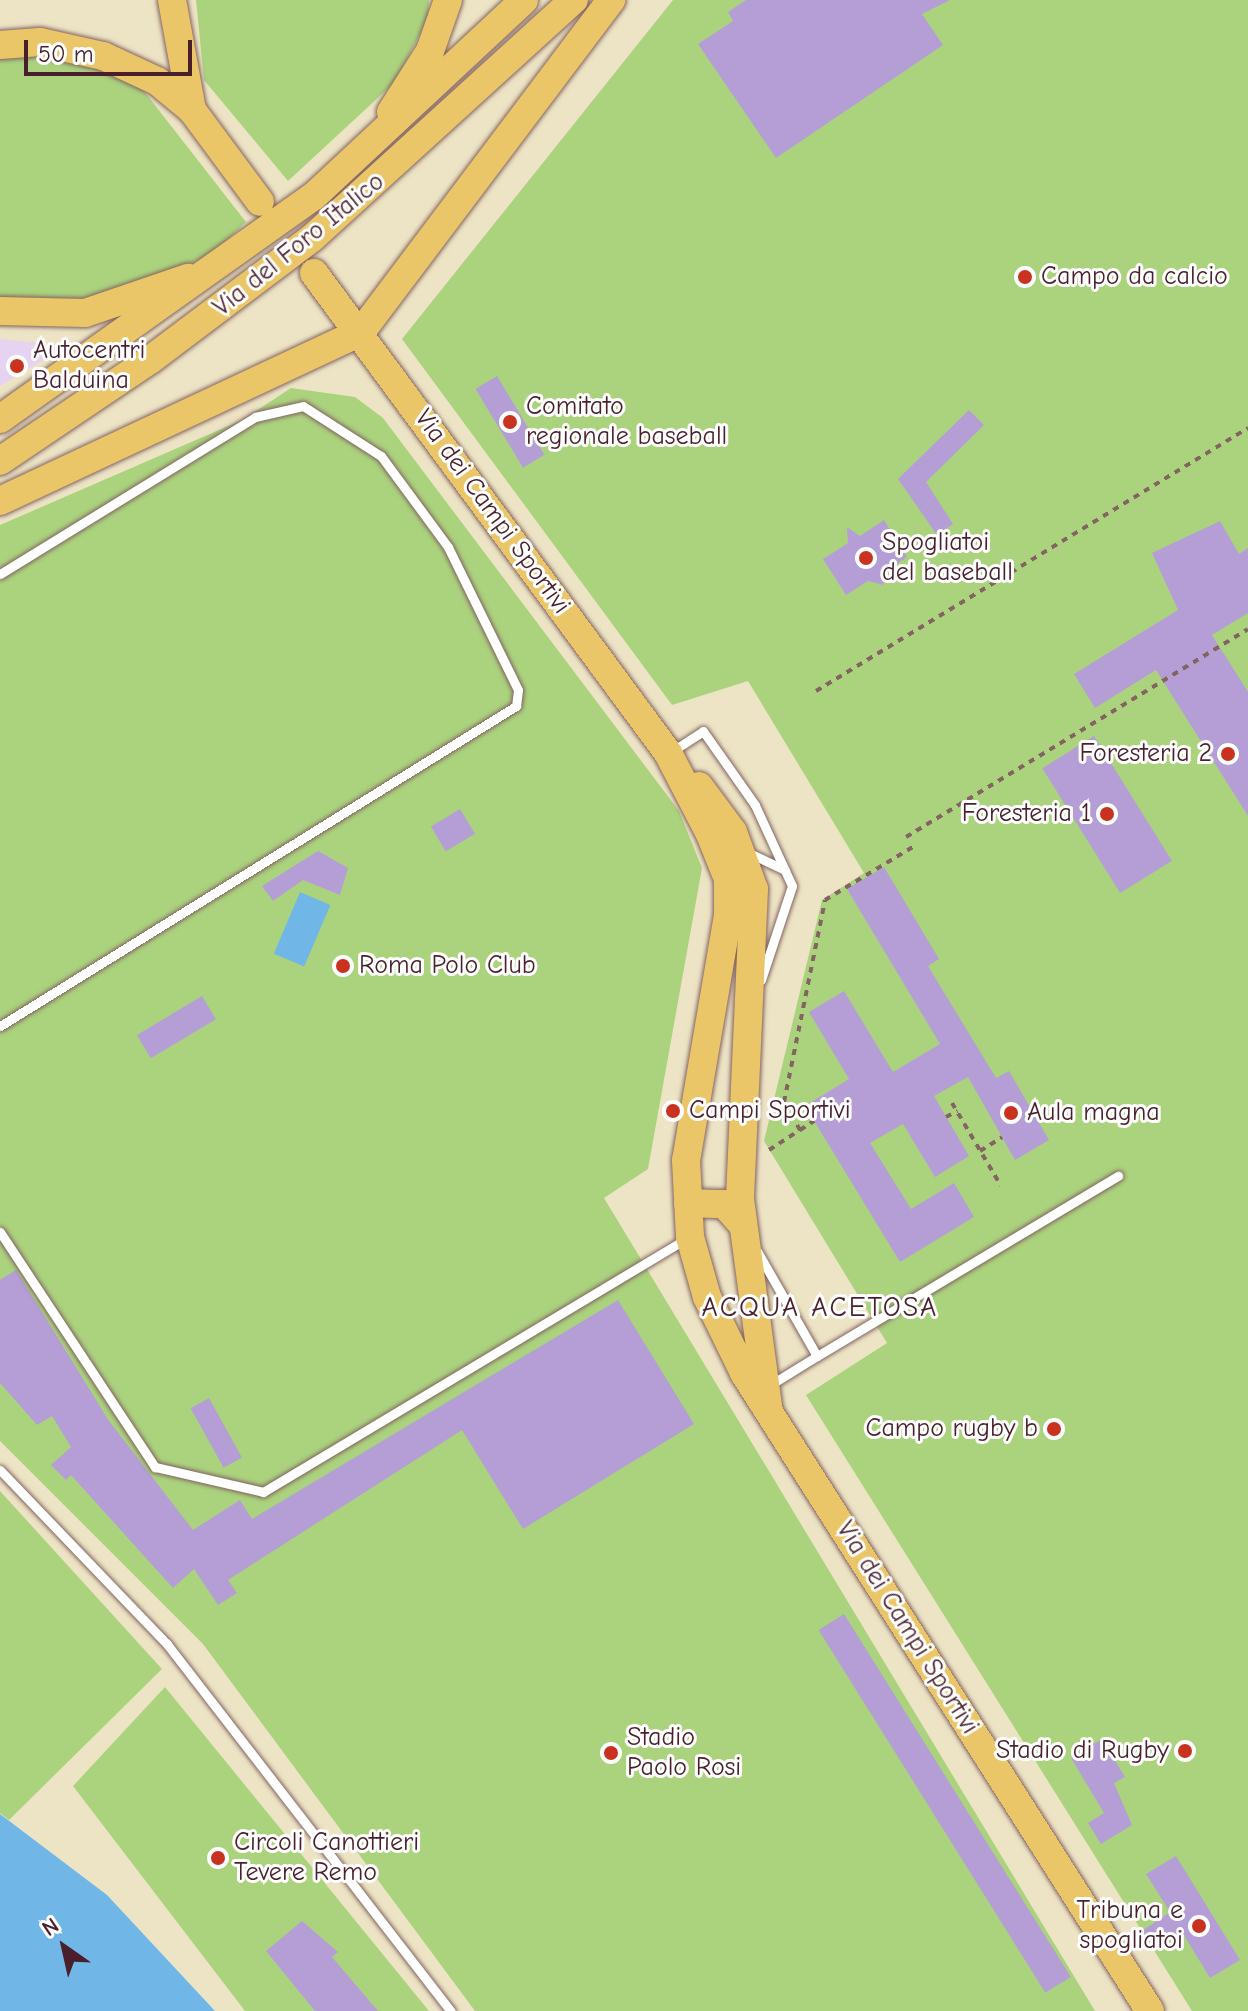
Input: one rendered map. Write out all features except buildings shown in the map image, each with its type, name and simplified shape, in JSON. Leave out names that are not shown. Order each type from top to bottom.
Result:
[{"type":"main road","points":[[172,0],[192,110]]},
{"type":"main road","points":[[357,160],[420,69],[448,0]]},
{"type":"main road","name":"Via del Foro Italico","points":[[0,419],[252,243],[357,160],[524,0]]},
{"type":"main road","name":"Via del Foro Italico","points":[[0,461],[150,360],[312,238],[574,0]]},
{"type":"main road","points":[[0,501],[361,332],[611,0]]},
{"type":"main road","points":[[0,45],[40,42],[103,56],[157,81],[192,110],[260,202]]},
{"type":"main road","points":[[0,311],[60,316],[115,307],[252,243]]},
{"type":"main road","name":"Via dei Campi Sportivi","points":[[314,273],[361,332],[668,753],[719,809],[749,852],[755,901],[743,1028],[742,1224],[769,1396]]},
{"type":"main road","name":"Via dei Campi Sportivi","points":[[668,753],[710,834],[729,902],[690,1128],[688,1203],[690,1237],[726,1342],[769,1396],[1150,2011]]},
{"type":"main road","points":[[688,1203],[724,1204],[742,1224]]},
{"type":"lane","points":[[0,574],[255,417],[303,406],[381,456],[448,547],[518,690],[516,706],[0,1026]]},
{"type":"lane","points":[[668,753],[703,731],[772,840],[785,870],[788,905],[743,1028]]},
{"type":"lane","points":[[710,834],[785,870]]},
{"type":"lane","points":[[749,852],[772,840]]},
{"type":"lane","points":[[769,1396],[817,1356],[1118,1176]]},
{"type":"lane","points":[[742,1224],[817,1356]]},
{"type":"lane","points":[[0,1232],[155,1467],[263,1492],[690,1237]]},
{"type":"lane","points":[[0,1470],[167,1644],[451,2011]]},
{"type":"path","points":[[816,691],[1248,428]]},
{"type":"path","points":[[906,837],[1248,629]]},
{"type":"path","points":[[800,1130],[784,1102],[825,900],[913,847]]},
{"type":"path","points":[[952,1103],[1001,1186]]},
{"type":"path","points":[[946,1117],[957,1111]]},
{"type":"path","points":[[769,1150],[814,1121]]},
{"type":"path","points":[[980,1151],[1002,1137]]},
{"type":"shaded area","name":"Autocentri Balduina","points":[[0,339],[67,346],[0,386]]},
{"type":"green space","points":[[196,0],[429,0],[428,19],[394,83],[288,181],[204,80]]},
{"type":"green space","points":[[673,0],[1248,0],[1248,2011],[1192,2011],[806,1395],[887,1343],[764,1141],[822,900],[864,873],[748,681],[672,705],[402,339]]},
{"type":"green space","points":[[0,55],[77,57],[140,86],[246,222],[213,253],[141,287],[88,302],[0,298]]},
{"type":"green space","name":"Roma Polo Club","points":[[291,388],[355,397],[383,418],[679,811],[702,868],[648,1169],[604,1198],[1095,2011],[475,2011],[203,1644],[0,1441],[0,525],[242,420]]},
{"type":"green space","points":[[0,1491],[162,1669],[9,1820],[0,1813]]},
{"type":"green space","name":"Circoli Canottieri Tevere Remo","points":[[165,1687],[429,2011],[245,2011],[73,1786]]},
{"type":"water","points":[[300,892],[330,905],[304,967],[274,954]]},
{"type":"water","points":[[0,1814],[107,1895],[215,2011],[0,2011]]},
{"type":"place","name":"Campo da calcio","points":[[1025,277]]},
{"type":"place","name":"Autocentri Balduina","points":[[17,366]]},
{"type":"place","name":"Comitato regionale baseball","points":[[510,422]]},
{"type":"place","name":"Spogliatoi del baseball","points":[[866,558]]},
{"type":"place","name":"Foresteria 2","points":[[1228,754]]},
{"type":"place","name":"Foresteria 1","points":[[1107,814]]},
{"type":"place","name":"Roma Polo Club","points":[[343,966]]},
{"type":"place","name":"Campi Sportivi","points":[[673,1111]]},
{"type":"place","name":"Aula magna","points":[[1011,1113]]},
{"type":"place","name":"Campo rugby b","points":[[1054,1429]]},
{"type":"place","name":"Stadio di Rugby","points":[[1185,1751]]},
{"type":"place","name":"Stadio Paolo Rosi","points":[[611,1753]]},
{"type":"place","name":"Circoli Canottieri Tevere Remo","points":[[218,1858]]},
{"type":"place","name":"Tribuna e spogliatoi","points":[[1199,1926]]},
{"type":"district","name":"ACQUA ACETOSA","points":[[820,1307]]}]
